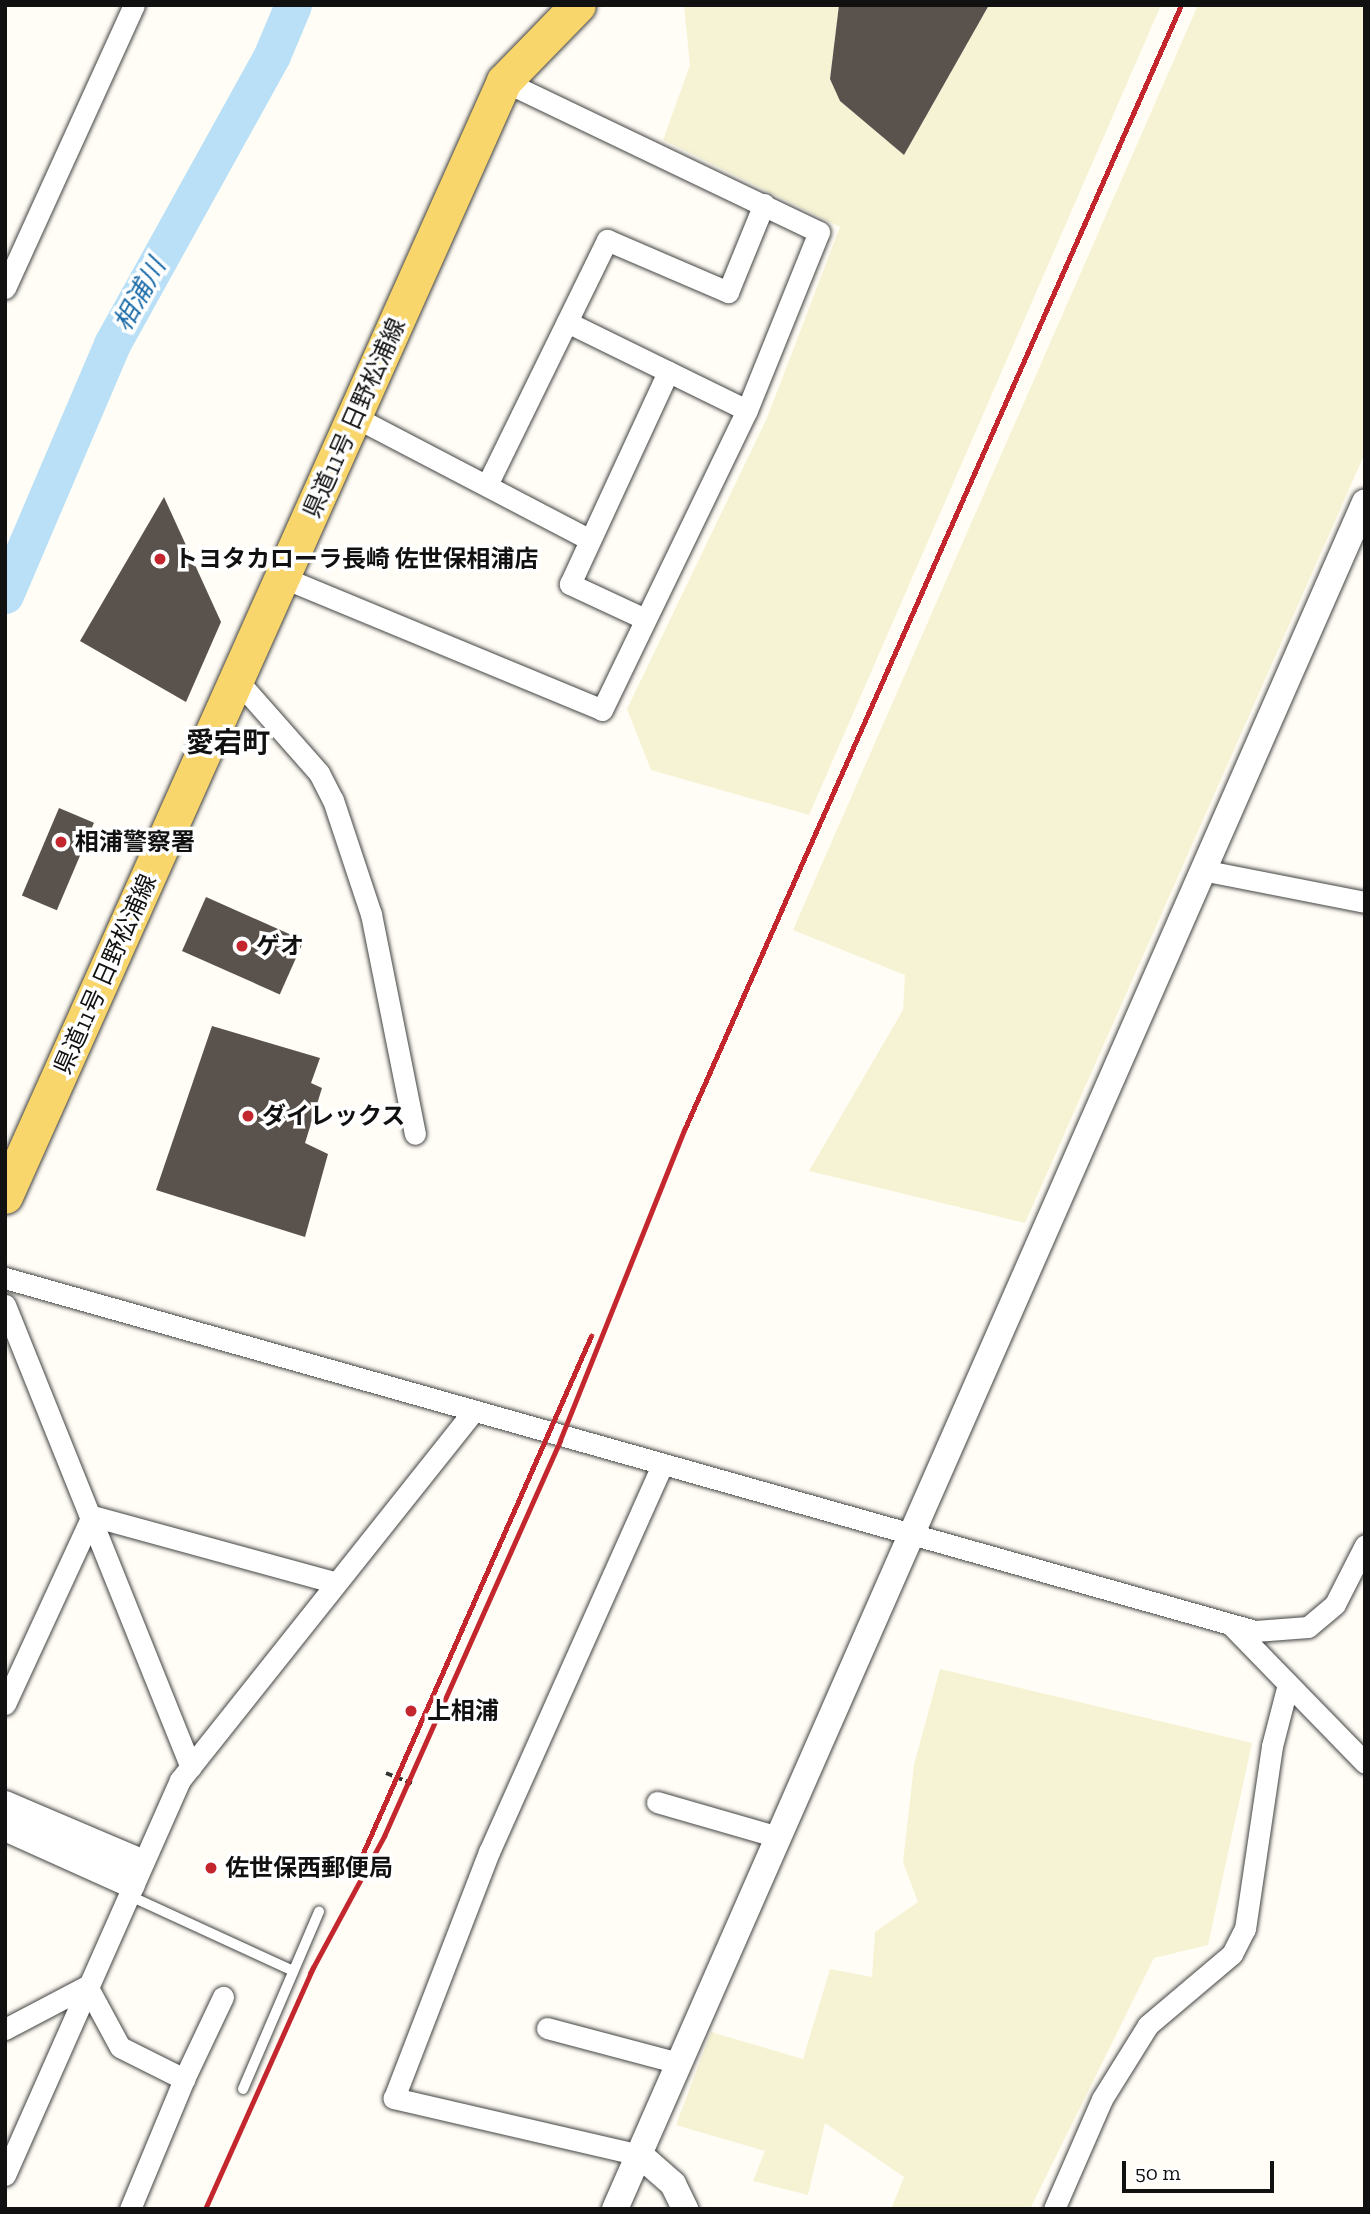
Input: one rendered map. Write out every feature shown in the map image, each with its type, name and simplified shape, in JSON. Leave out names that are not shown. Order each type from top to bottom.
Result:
[{"type":"main road","name":"県道11号 日野松浦線","points":[[5,1196],[284,578],[504,81],[578,5]]},
{"type":"street","points":[[5,288],[134,5]]},
{"type":"street","points":[[284,578],[602,710],[747,410],[819,232],[504,81]]},
{"type":"street","points":[[487,485],[607,240],[728,292],[764,204]]},
{"type":"street","points":[[567,322],[747,410]]},
{"type":"street","points":[[645,619],[570,584],[668,372]]},
{"type":"street","points":[[354,416],[590,540]]},
{"type":"street","points":[[615,2209],[1365,502]]},
{"type":"street","points":[[237,680],[319,773],[333,800],[371,914],[415,1134]]},
{"type":"street","points":[[1202,870],[1365,902]]},
{"type":"street","points":[[5,1278],[474,1411],[661,1468],[1224,1619],[1255,1631],[1308,1627],[1335,1604],[1365,1545]]},
{"type":"street","points":[[5,1305],[191,1767]]},
{"type":"street","points":[[5,2175],[134,1880],[191,1767],[334,1582],[474,1411]]},
{"type":"street","points":[[661,1468],[489,1852],[394,2098],[640,2155],[673,2185],[685,2209]]},
{"type":"street","points":[[92,1516],[334,1582]]},
{"type":"street","points":[[5,1704],[92,1516]]},
{"type":"street","points":[[1224,1619],[1365,1763]]},
{"type":"street","points":[[1054,2209],[1102,2099],[1148,2025],[1232,1954],[1245,1929],[1272,1746],[1288,1684]]},
{"type":"street","points":[[657,1802],[778,1837]]},
{"type":"street","points":[[5,1804],[134,1880]]},
{"type":"street","points":[[5,1828],[134,1880]]},
{"type":"street","points":[[5,2029],[87,1986]]},
{"type":"street","points":[[87,1986],[120,2047],[184,2079]]},
{"type":"street","points":[[130,2209],[184,2079],[223,1997]]},
{"type":"street","points":[[547,2028],[679,2063]]},
{"type":"lane","points":[[134,1880],[293,1971]]},
{"type":"lane","points":[[243,2089],[319,1912]]},
{"type":"path","points":[[386,1773],[415,1785]]},
{"type":"shaded area","points":[[684,5],[839,5],[830,79],[840,101],[904,155],[989,5],[1161,5],[809,815],[651,770],[627,709],[767,418],[840,227],[663,140],[690,65]]},
{"type":"shaded area","points":[[1198,5],[1365,5],[1365,453],[1025,1223],[809,1171],[903,1010],[905,975],[793,930]]},
{"type":"shaded area","points":[[940,1669],[1252,1743],[1208,1945],[1154,1958],[1030,2209],[891,2209],[904,2177],[825,2123],[808,2195],[753,2181],[765,2151],[676,2125],[711,2032],[803,2059],[830,1969],[872,1977],[875,1932],[918,1902],[903,1862],[914,1765]]},
{"type":"building","points":[[839,5],[989,5],[904,155],[840,101],[830,79]]},
{"type":"building","name":"トヨタカローラ長崎 佐世保相浦店","points":[[164,497],[221,622],[186,702],[80,641]]},
{"type":"building","name":"相浦警察署","points":[[59,808],[94,823],[57,910],[22,895]]},
{"type":"building","name":"ゲオ","points":[[206,897],[304,941],[280,994],[182,951]]},
{"type":"building","name":"ダイレックス","points":[[212,1026],[320,1058],[311,1083],[322,1088],[305,1143],[328,1154],[305,1237],[156,1190]]},
{"type":"waterway","name":"相浦川","points":[[5,595],[112,344],[272,55],[293,5]]},
{"type":"railway","points":[[310,1973],[384,1836],[560,1440],[685,1128],[1181,5]]},
{"type":"railway","points":[[355,1871],[591,1336]]},
{"type":"railway","points":[[205,2209],[313,1967]]},
{"type":"place","name":"トヨタカローラ長崎 佐世保相浦店","points":[[160,559]]},
{"type":"place","name":"相浦警察署","points":[[61,842]]},
{"type":"place","name":"ゲオ","points":[[242,946]]},
{"type":"place","name":"ダイレックス","points":[[248,1116]]},
{"type":"place","name":"上相浦","points":[[411,1711]]},
{"type":"place","name":"佐世保西郵便局","points":[[211,1868]]},
{"type":"district","name":"愛宕町","points":[[228,743]]}]
